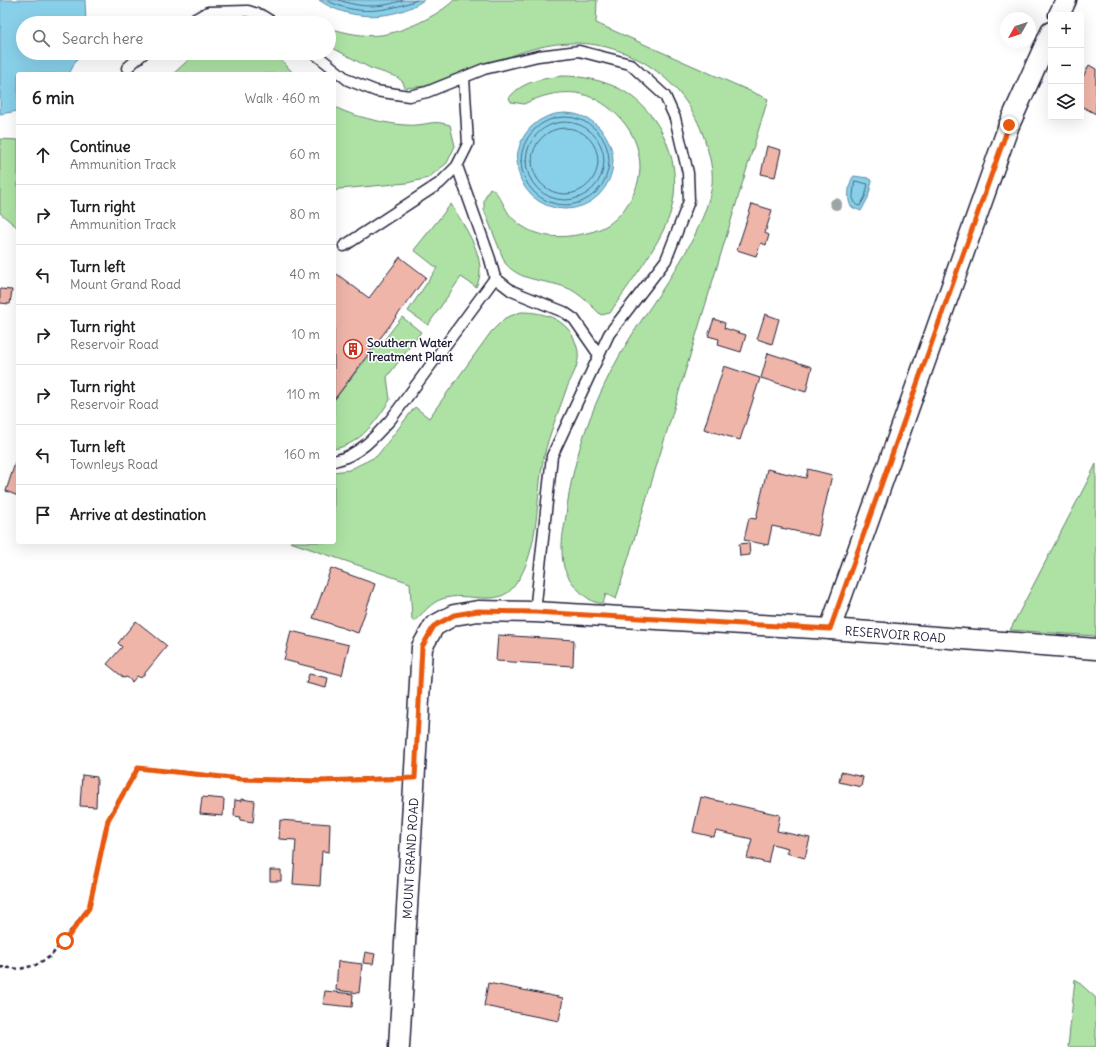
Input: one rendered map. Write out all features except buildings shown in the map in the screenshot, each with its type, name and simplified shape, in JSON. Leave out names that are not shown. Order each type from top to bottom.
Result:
[{"type":"street","points":[[1060,12],[1066,0]]},
{"type":"street","points":[[830,629],[1009,125],[1048,39]]},
{"type":"street","name":"RESERVOIR ROAD","points":[[422,647],[434,626],[454,615],[478,611],[535,612],[830,629],[1096,649]]},
{"type":"street","name":"MOUNT GRAND ROAD","points":[[399,1047],[422,647]]},
{"type":"lane","points":[[201,16],[208,12],[248,12],[263,16]]},
{"type":"lane","points":[[323,60],[348,80],[376,91],[409,96],[427,92],[484,69],[538,56],[579,51],[630,64],[665,96],[675,118],[686,166],[689,201],[666,260],[609,334],[552,456],[535,612]]},
{"type":"lane","points":[[127,68],[136,60]]},
{"type":"lane","points":[[344,246],[440,184],[457,166],[468,144],[464,77]]},
{"type":"lane","points":[[457,166],[490,258],[495,278],[512,291],[564,312],[574,319],[599,356]]},
{"type":"lane","points":[[336,461],[347,458],[375,437],[391,419],[495,278]]},
{"type":"path","points":[[0,967],[20,969],[36,965],[51,956],[89,908],[108,820],[138,768],[241,779],[320,781],[415,778]]},
{"type":"green space","points":[[454,0],[597,0],[596,23],[768,99],[616,599],[606,594],[603,603],[597,603],[591,600],[579,591],[569,579],[563,564],[562,538],[569,492],[587,426],[595,405],[615,363],[685,254],[703,215],[710,195],[712,182],[712,169],[706,144],[698,122],[687,103],[673,86],[656,71],[638,59],[618,50],[596,45],[573,43],[555,44],[519,53],[432,85],[405,88],[403,82],[397,77],[370,68],[336,50],[336,30],[361,35],[381,35],[410,27],[439,12]]},
{"type":"green space","points":[[188,60],[281,60],[292,72],[175,72]]},
{"type":"green space","points":[[562,76],[584,78],[606,83],[620,89],[635,99],[648,112],[659,127],[667,143],[675,178],[674,196],[670,214],[659,239],[610,313],[601,315],[575,292],[557,285],[520,275],[512,270],[505,263],[484,210],[484,200],[490,188],[498,196],[511,217],[523,227],[546,236],[567,236],[594,231],[606,226],[621,213],[632,197],[640,174],[639,156],[632,134],[617,115],[608,107],[598,100],[576,93],[549,95],[524,104],[511,102],[509,98],[514,92],[526,84]]},
{"type":"green space","points":[[336,107],[361,117],[386,123],[416,125],[436,123],[450,125],[455,146],[447,163],[428,178],[407,183],[339,189],[336,191]]},
{"type":"green space","points":[[0,139],[16,140],[16,226],[0,213]]},
{"type":"green space","points":[[451,204],[474,244],[480,266],[479,277],[476,287],[461,277],[428,325],[408,311],[437,268],[414,250]]},
{"type":"green space","points":[[521,312],[530,312],[556,319],[569,330],[574,338],[578,353],[577,364],[551,431],[544,456],[536,522],[529,555],[523,571],[515,585],[508,592],[491,598],[452,597],[442,599],[431,606],[414,621],[412,620],[410,583],[296,544],[336,544],[336,472],[349,470],[377,456],[415,407],[429,418],[491,332],[505,318]]},
{"type":"green space","points":[[402,317],[421,332],[387,377],[390,400],[379,416],[360,437],[344,446],[336,448],[336,397],[379,343],[381,344]]},
{"type":"green space","points":[[1096,464],[1096,636],[1010,630],[1086,484]]},
{"type":"green space","points":[[1075,979],[1096,998],[1096,1047],[1068,1047]]},
{"type":"water","points":[[0,0],[85,0],[86,16],[16,16],[16,60],[76,60],[70,72],[16,72],[16,111],[0,114]]},
{"type":"water","points":[[319,0],[424,0],[399,12],[371,16],[343,12]]},
{"type":"water","points":[[565,113],[583,117],[592,121],[599,127],[605,134],[609,143],[613,161],[609,179],[605,188],[599,195],[592,201],[583,205],[565,209],[547,205],[538,201],[531,195],[525,188],[521,179],[517,161],[521,143],[525,134],[531,127],[538,121],[547,117]]},
{"type":"water","points":[[854,176],[868,178],[872,181],[868,198],[861,211],[852,207],[849,201],[850,185]]},
{"type":"place","name":"Southern Water Treatment Plant","points":[[353,349]]},
{"type":"route","points":[[65,941],[89,908],[108,820],[138,768],[241,779],[320,781],[415,778],[422,647],[434,626],[454,615],[478,611],[535,612],[830,629],[1009,125]]}]
